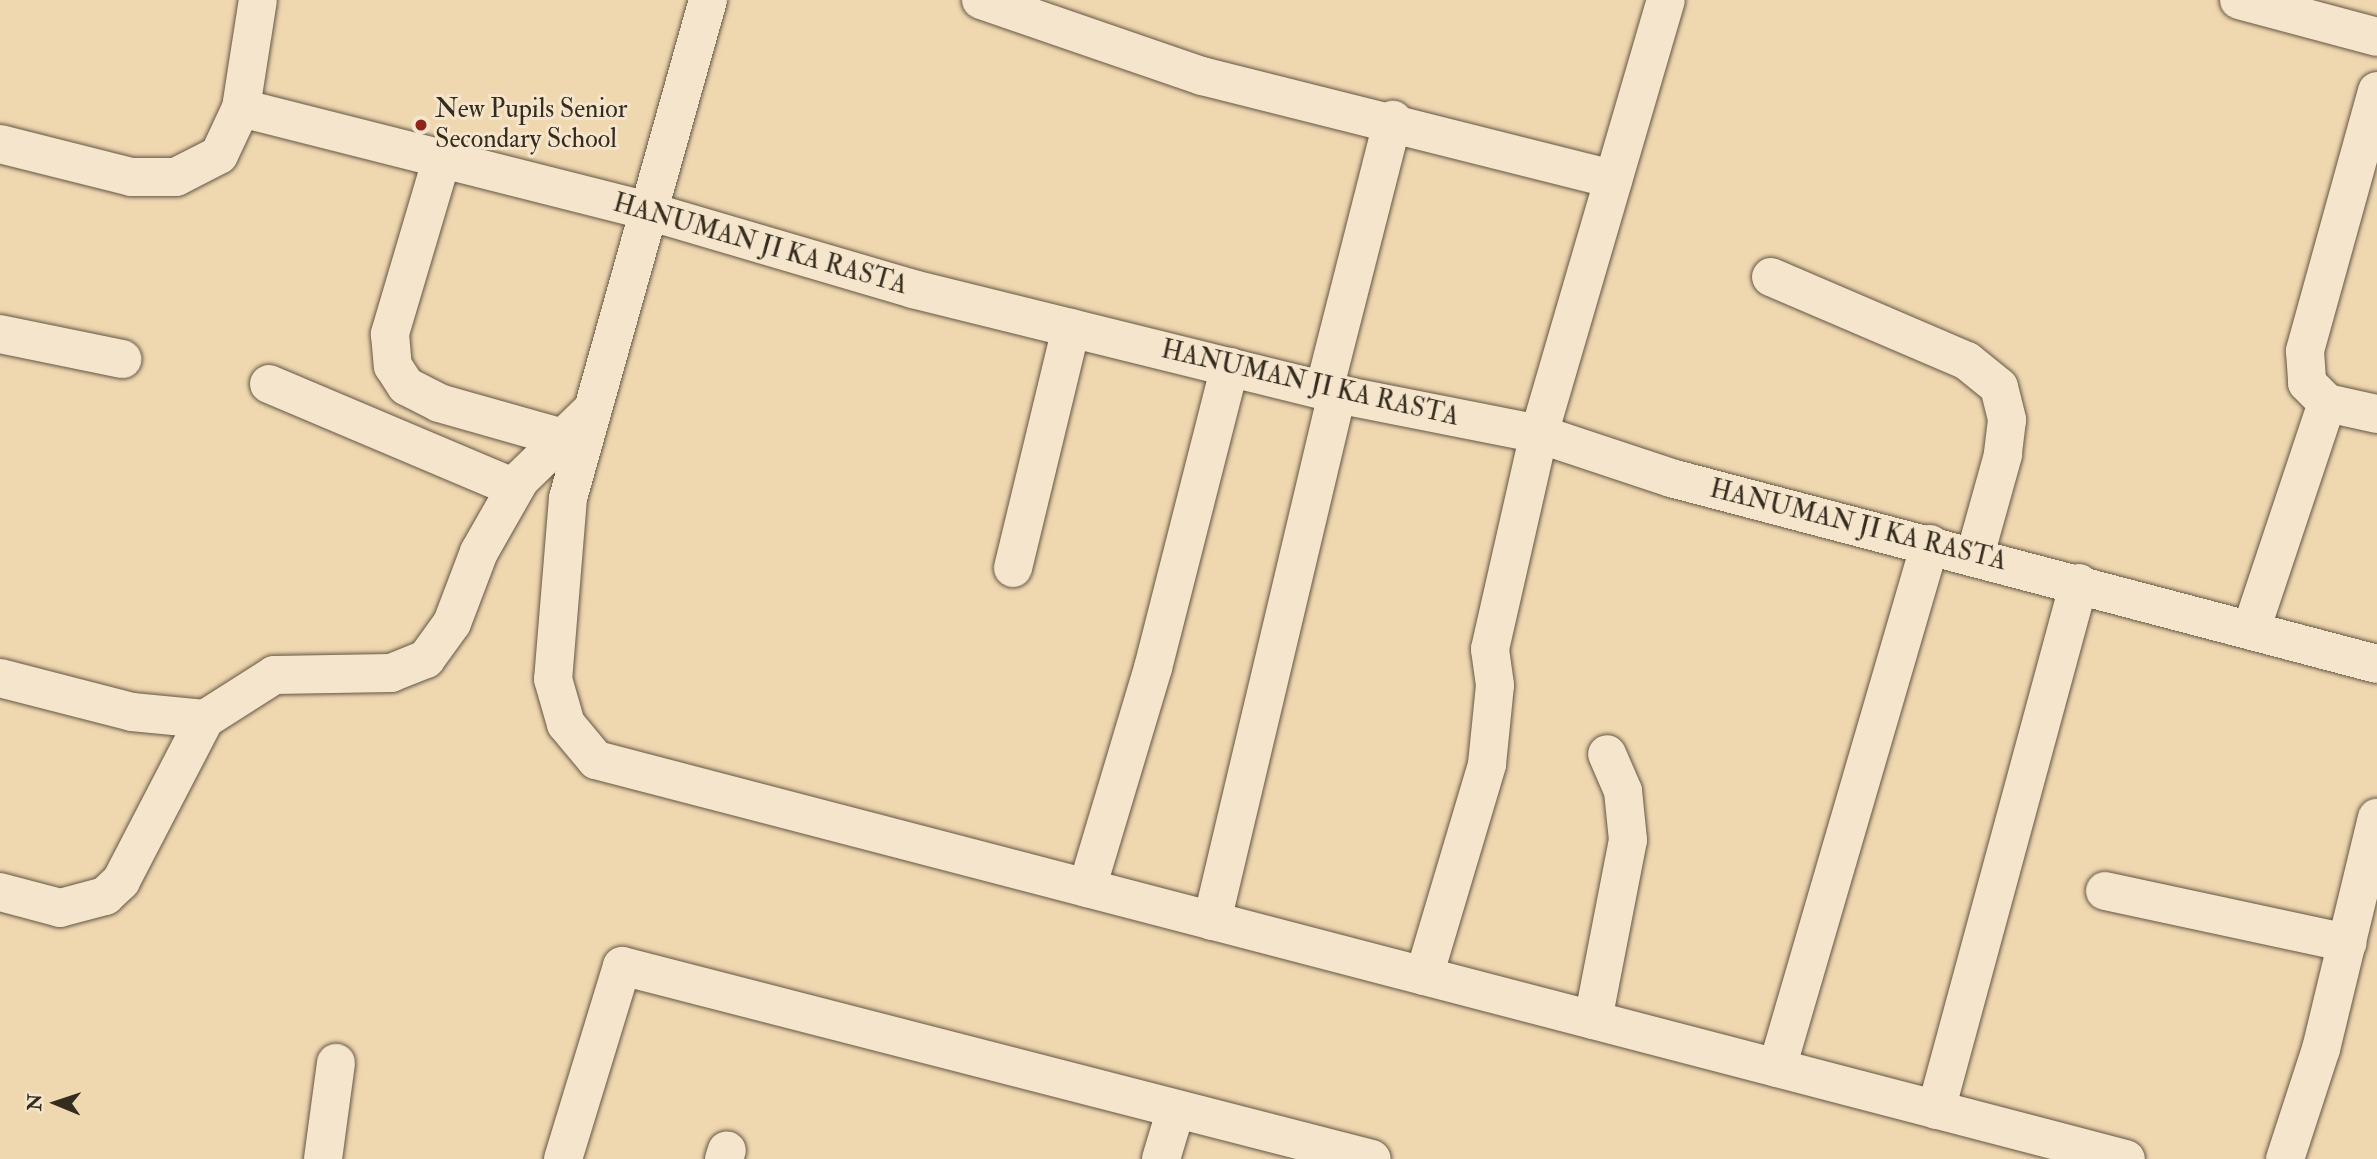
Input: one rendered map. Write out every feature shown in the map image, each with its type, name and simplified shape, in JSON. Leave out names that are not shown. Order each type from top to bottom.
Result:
[{"type":"street","points":[[0,144],[131,177],[176,177],[219,155],[242,108],[258,0]]},
{"type":"street","points":[[708,0],[568,498],[553,680],[566,724],[596,760],[2126,1159]]},
{"type":"street","points":[[981,0],[1202,76],[1393,120],[1613,179]]},
{"type":"street","points":[[1424,976],[1487,764],[1495,685],[1490,649],[1539,434],[1665,0]]},
{"type":"street","points":[[2239,0],[2377,37]]},
{"type":"street","points":[[2377,91],[2305,351],[2307,383],[2327,404],[2377,414]]},
{"type":"street","name":"HANUMAN JI KA RASTA","points":[[242,108],[648,211],[1071,328],[1330,392],[1539,434],[1671,478],[1975,555],[2377,664]]},
{"type":"street","points":[[1212,921],[1393,120]]},
{"type":"street","points":[[442,158],[390,334],[393,366],[406,386],[439,403],[563,438]]},
{"type":"street","points":[[1771,277],[1967,361],[1999,387],[2007,421],[2003,455],[1975,555]]},
{"type":"street","points":[[1013,568],[1071,328]]},
{"type":"street","points":[[0,334],[122,359]]},
{"type":"street","points":[[1087,888],[1153,668],[1230,367]]},
{"type":"street","points":[[269,384],[516,488]]},
{"type":"street","points":[[2251,630],[2327,404]]},
{"type":"street","points":[[0,892],[60,908],[105,895],[121,881],[205,719],[274,675],[391,673],[426,659],[452,622],[479,552],[516,488],[592,410]]},
{"type":"street","points":[[1777,1068],[1930,544]]},
{"type":"street","points":[[1936,1110],[2079,583]]},
{"type":"street","points":[[0,678],[132,712],[205,719]]},
{"type":"street","points":[[1592,1020],[1628,840],[1623,791],[1607,754]]},
{"type":"street","points":[[2285,1159],[2347,943],[2377,818]]},
{"type":"street","points":[[2105,891],[2347,943]]},
{"type":"street","points":[[563,1159],[622,966],[1372,1159]]},
{"type":"street","points":[[323,1159],[336,1063]]},
{"type":"street","points":[[1161,1159],[1176,1110]]},
{"type":"place","name":"New Pupils Senior Secondary School","points":[[421,125]]}]
